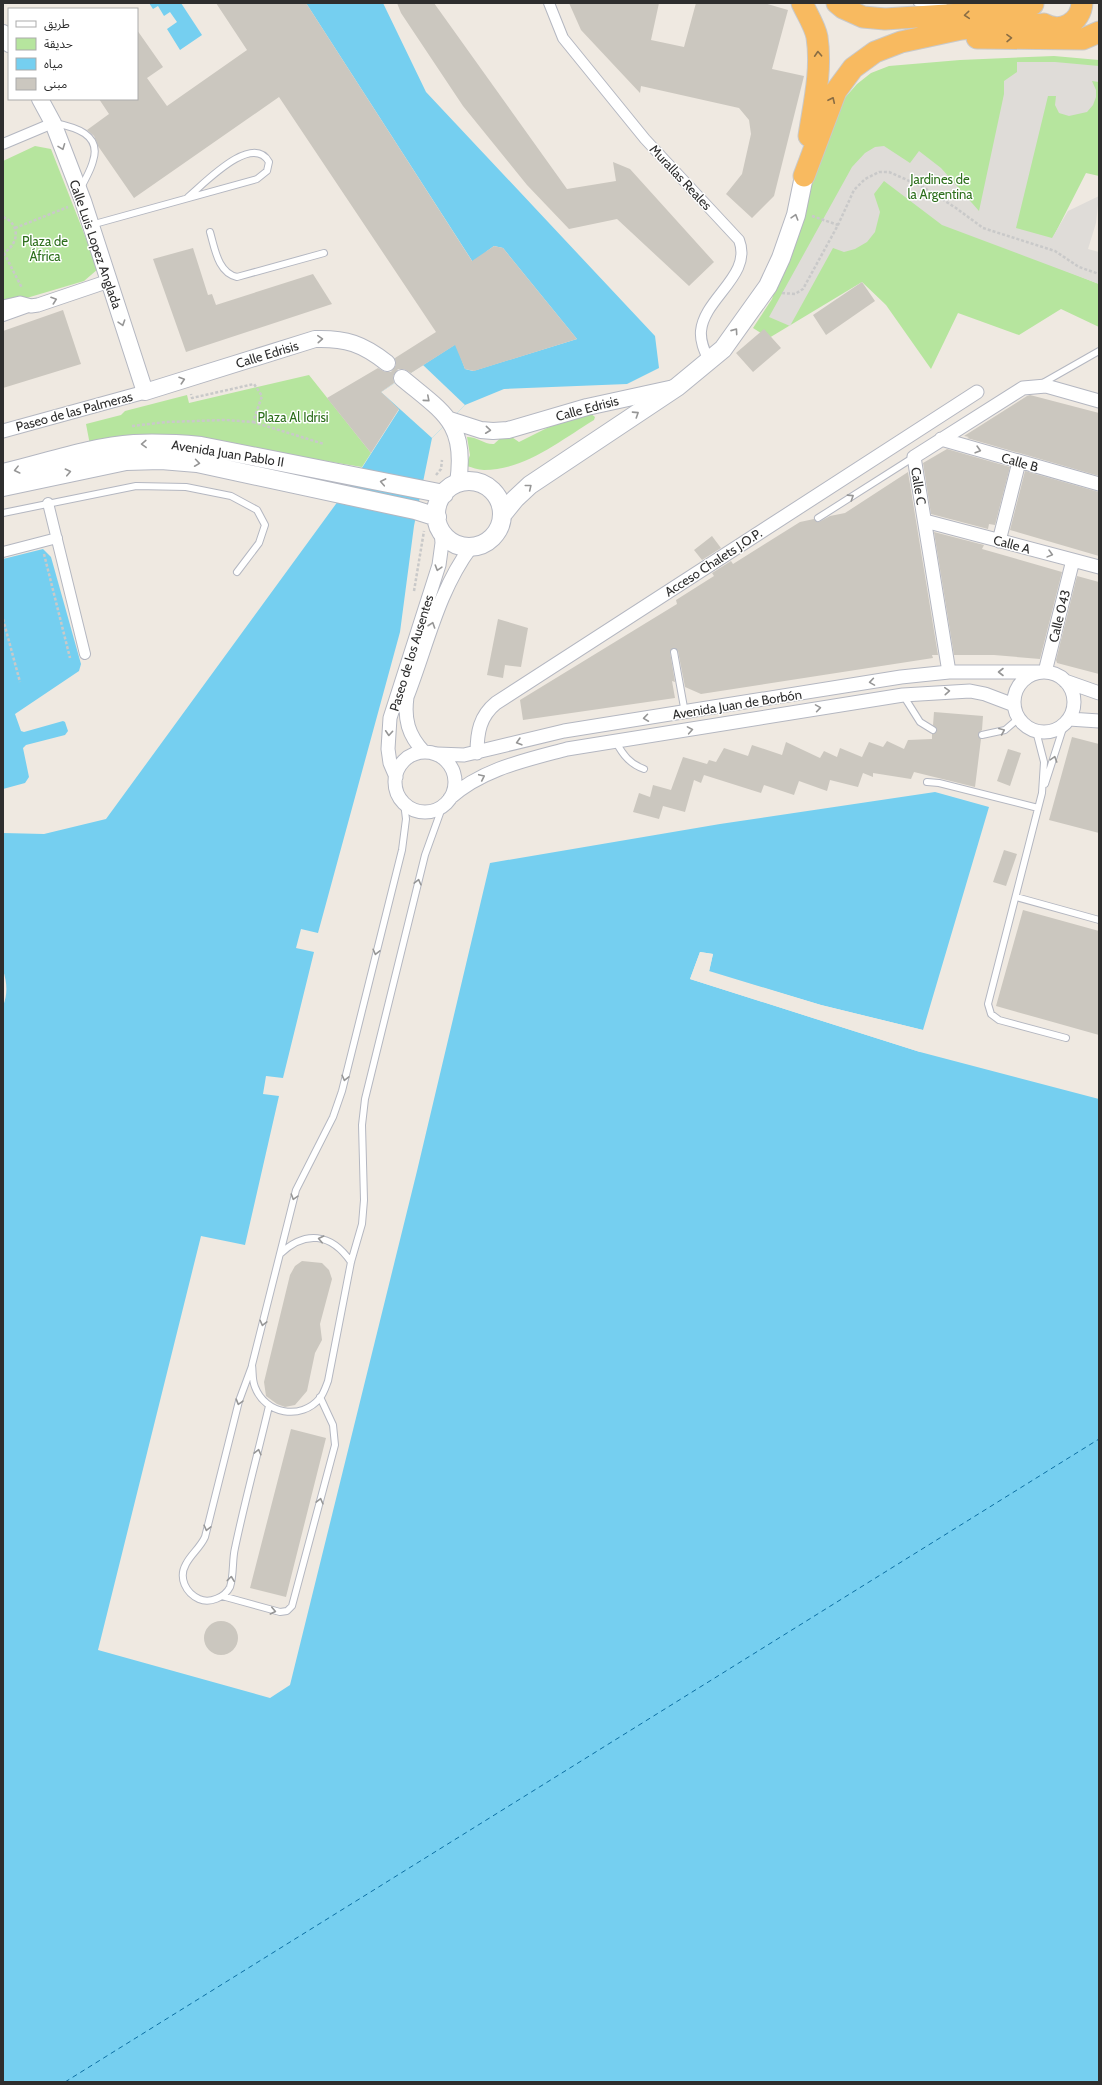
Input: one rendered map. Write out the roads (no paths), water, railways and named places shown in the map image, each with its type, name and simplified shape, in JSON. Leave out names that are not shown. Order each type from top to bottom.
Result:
[{"type":"highway","points":[[802,3],[817,36],[819,73],[804,176]]},
{"type":"highway","points":[[837,3],[842,8],[863,17],[886,19],[993,12],[1033,3],[1036,17],[1041,22],[1060,27],[1076,19],[1080,14],[1082,3]]},
{"type":"highway","points":[[804,176],[830,103],[844,79],[858,64],[875,52],[888,46],[914,39],[1019,21],[1099,32]]},
{"type":"highway","points":[[914,39],[1083,39],[1099,32]]},
{"type":"main road","points":[[502,515],[499,500],[488,487],[473,481],[450,489],[439,501],[429,520],[455,544],[471,547],[486,542],[492,537],[499,527],[502,515],[515,499],[530,485],[677,387],[723,349],[768,286],[781,258],[797,209],[804,176]]},
{"type":"main road","name":"Avenida Juan Pablo II","points":[[3,473],[103,449],[133,444],[165,443],[201,446],[335,473],[427,483],[450,489]]},
{"type":"main road","name":"Avenida Juan Pablo II","points":[[3,487],[126,461],[161,460],[197,463],[332,492],[429,520]]},
{"type":"street","name":"Murallas Reales","points":[[549,3],[562,38],[645,139],[739,240],[742,254],[739,268],[713,302],[702,324],[701,337],[709,361]]},
{"type":"street","points":[[3,33],[8,42]]},
{"type":"street","name":"Calle Luis Lopez Anglada","points":[[41,100],[53,123],[81,196],[145,392]]},
{"type":"street","points":[[3,144],[53,123]]},
{"type":"street","points":[[3,316],[109,281]]},
{"type":"street","points":[[3,307],[20,303],[31,306]]},
{"type":"street","name":"Calle Edrisis","points":[[145,392],[315,339],[335,338],[354,343],[372,351],[387,363]]},
{"type":"street","name":"Calle Edrisis","points":[[402,378],[450,420],[481,430],[493,431],[508,430],[586,407],[677,387]]},
{"type":"street","points":[[1038,385],[1099,401]]},
{"type":"street","name":"Calle C","points":[[949,672],[914,456],[1017,391],[1038,385]]},
{"type":"street","name":"Paseo de las Palmeras","points":[[3,431],[145,392]]},
{"type":"street","name":"Acceso Chalets J.O.P.","points":[[477,753],[480,724],[489,709],[496,703],[977,392]]},
{"type":"street","points":[[450,420],[458,445],[460,464],[450,489]]},
{"type":"street","name":"Calle B","points":[[941,439],[1099,484]]},
{"type":"street","points":[[999,541],[1019,462]]},
{"type":"street","points":[[48,503],[85,654]]},
{"type":"street","name":"Paseo de los Ausentes","points":[[396,777],[390,763],[388,749],[390,718],[441,557],[429,520]]},
{"type":"street","name":"Calle A","points":[[925,521],[1099,567]]},
{"type":"street","points":[[3,552],[57,538]]},
{"type":"street","name":"Paseo de los Ausentes","points":[[424,752],[410,733],[406,709],[408,697],[446,588],[461,560],[471,547]]},
{"type":"street","name":"Calle 043","points":[[1042,672],[1073,560]]},
{"type":"street","name":"Avenida Juan de Borbón","points":[[437,754],[450,756],[477,753],[564,730],[685,713],[901,677],[949,672],[1042,672]]},
{"type":"street","points":[[1065,681],[1073,692],[1074,699],[1072,713],[1066,722],[1051,732],[1036,731],[1023,724],[1014,705],[1018,688],[1027,678],[1042,672],[1052,673],[1065,681],[1099,693]]},
{"type":"street","name":"Avenida Juan de Borbón","points":[[446,802],[479,778],[524,760],[567,749],[904,695],[970,691],[985,694],[1014,705]]},
{"type":"street","points":[[1066,722],[1099,721]]},
{"type":"street","points":[[424,752],[437,754],[445,759],[454,773],[454,786],[446,802],[430,811],[423,811],[410,807],[404,803],[397,791],[396,777],[398,769],[409,757],[424,752]]},
{"type":"lane","points":[[917,3],[944,3]]},
{"type":"lane","points":[[53,123],[79,129],[87,134],[92,142],[94,161],[81,196]]},
{"type":"lane","points":[[91,225],[257,179],[267,170],[269,162],[267,158],[258,153],[252,152],[241,155],[188,197]]},
{"type":"lane","points":[[210,232],[223,270],[229,276],[237,277],[324,253]]},
{"type":"lane","points":[[1038,385],[1099,351]]},
{"type":"lane","points":[[818,518],[914,456]]},
{"type":"lane","points":[[3,513],[136,486],[186,487],[231,496],[257,510],[265,525],[259,543],[237,572]]},
{"type":"lane","points":[[674,652],[685,713]]},
{"type":"lane","points":[[904,695],[920,722],[932,730]]},
{"type":"lane","points":[[982,735],[1005,730],[1019,718]]},
{"type":"lane","points":[[1066,722],[1042,793],[989,999],[988,1009],[991,1014],[999,1020],[1066,1038]]},
{"type":"lane","points":[[1036,731],[1044,762],[1042,793]]},
{"type":"lane","points":[[616,742],[634,765],[644,769]]},
{"type":"lane","points":[[927,782],[939,783],[1038,808]]},
{"type":"lane","points":[[252,1365],[254,1385],[260,1397],[269,1406],[282,1412],[296,1412],[310,1407],[320,1397],[328,1381],[351,1262],[363,1212],[362,1125],[365,1099],[430,838],[446,802]]},
{"type":"lane","points":[[269,1406],[234,1548],[229,1588],[222,1596],[212,1600],[201,1600],[191,1595],[185,1586],[183,1575],[186,1564],[200,1548],[205,1537],[239,1401],[252,1365],[296,1190],[338,1104],[405,834],[404,803]]},
{"type":"lane","points":[[1016,897],[1099,920]]},
{"type":"lane","points":[[280,1254],[290,1244],[304,1238],[318,1238],[331,1242],[343,1251],[351,1262]]},
{"type":"lane","points":[[222,1596],[280,1612],[287,1610],[292,1606],[335,1445],[333,1425],[320,1397]]},
{"type":"water","points":[[149,3],[181,3],[202,35],[180,50],[167,29],[177,22],[170,12],[164,16],[158,6],[153,9]]},
{"type":"water","points":[[306,3],[383,3],[426,92],[655,336],[659,368],[627,384],[504,389],[465,405],[432,438],[414,526],[400,632],[318,933],[301,929],[296,948],[314,952],[283,1078],[266,1076],[263,1094],[279,1096],[245,1245],[201,1236],[98,1650],[270,1698],[290,1685],[417,1171],[490,863],[720,824],[935,792],[989,807],[923,1030],[821,1005],[709,971],[713,954],[700,952],[690,979],[920,1052],[1099,1099],[1099,2082],[3,2082],[3,1006],[6,997],[6,988],[3,970],[3,833],[44,834],[106,819],[360,471],[399,410],[381,392],[456,344],[465,369],[473,371],[577,339],[503,248],[494,246],[487,251],[478,270]]},
{"type":"water","points":[[43,549],[51,557],[81,664],[79,671],[15,714],[21,731],[24,732],[63,721],[65,722],[68,731],[65,735],[26,745],[23,748],[29,777],[25,783],[3,789],[3,559]]},
{"type":"park label","name":"Jardines de la Argentina","points":[[940,186]]},
{"type":"park label","name":"Plaza de África","points":[[45,248]]},
{"type":"park label","name":"Plaza Al Idrisi","points":[[293,417]]}]
